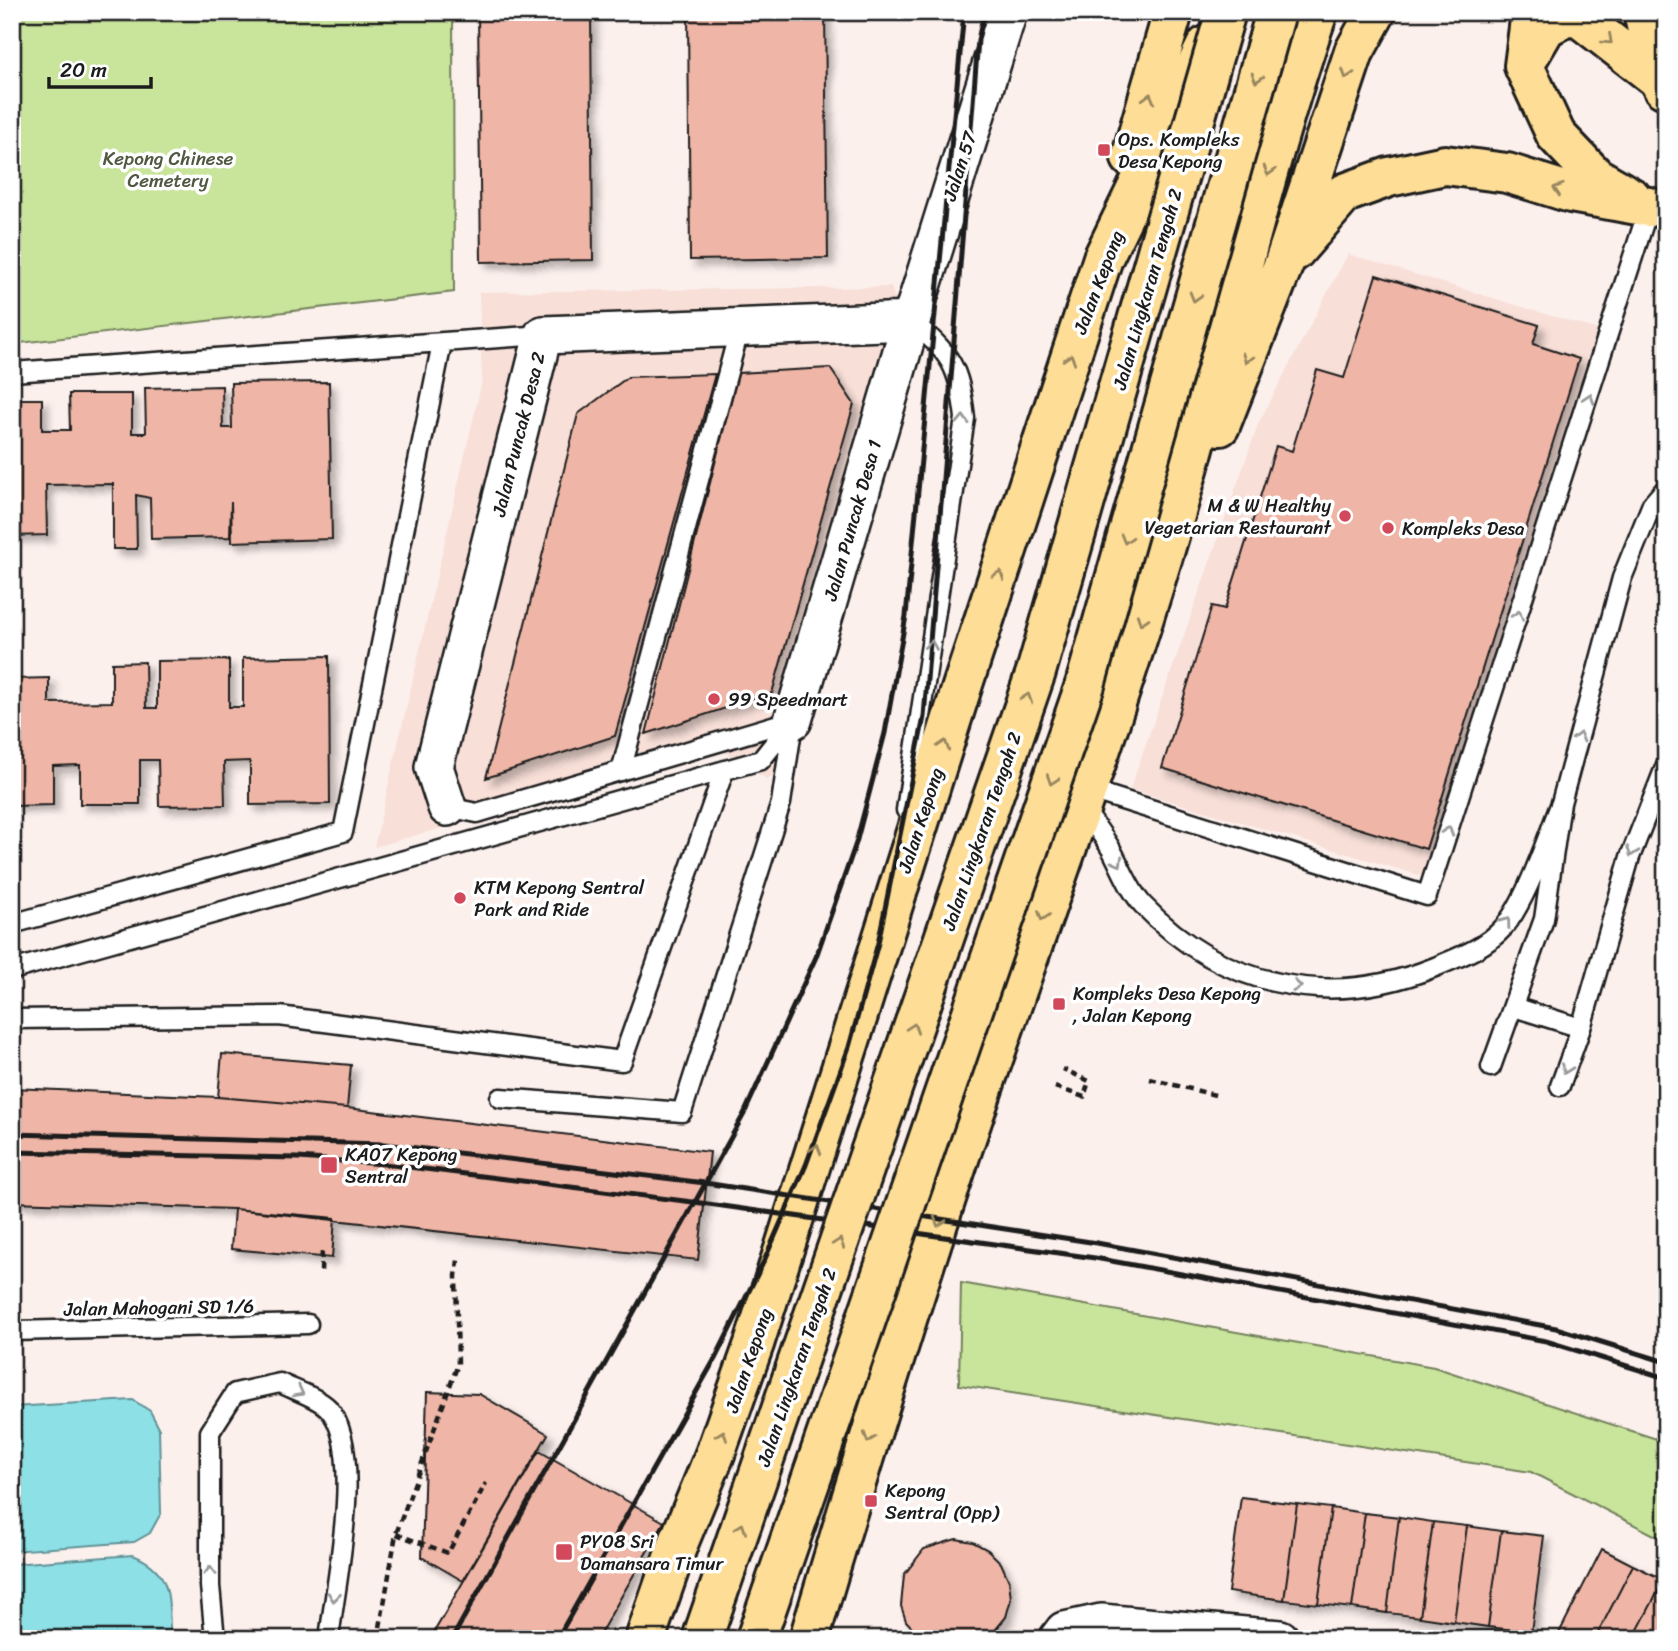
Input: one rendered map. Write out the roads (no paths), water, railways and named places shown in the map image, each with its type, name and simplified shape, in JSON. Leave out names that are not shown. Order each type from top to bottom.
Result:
[{"type":"main road","points":[[1103,258],[1173,12]]},
{"type":"main road","name":"Jalan Kepong","points":[[645,1639],[754,1344],[892,907],[1103,258],[1224,12]]},
{"type":"main road","name":"Jalan Lingkaran Tengah 2","points":[[702,1639],[1036,672],[1224,12]]},
{"type":"main road","points":[[757,1639],[1085,685],[1276,12]]},
{"type":"main road","points":[[810,1639],[862,1461],[956,1170],[1164,555],[1239,275],[1295,79],[1318,12]]},
{"type":"main road","points":[[1164,555],[1229,403],[1284,263],[1354,52],[1376,12]]},
{"type":"main road","points":[[1531,12],[1524,66],[1556,135],[1595,177],[1658,210]]},
{"type":"main road","points":[[1524,66],[1546,27],[1568,16],[1581,19],[1662,86]]},
{"type":"main road","points":[[1645,16],[1662,86]]},
{"type":"main road","points":[[1284,263],[1345,193],[1389,177],[1445,165],[1507,173],[1572,194],[1658,210]]},
{"type":"main road","points":[[623,1639],[678,1544]]},
{"type":"street","name":"Jalan 57","points":[[911,321],[1008,12]]},
{"type":"street","name":"Jalan Puncak Desa 2","points":[[447,807],[434,767],[542,335],[911,321]]},
{"type":"street","name":"Jalan Puncak Desa 1","points":[[793,720],[911,321]]},
{"type":"street","points":[[1058,1639],[1064,1631],[1101,1623],[1280,1639]]},
{"type":"lane","points":[[1084,797],[1427,896],[1658,210]]},
{"type":"lane","points":[[892,907],[965,418],[961,381],[943,347],[911,321]]},
{"type":"lane","points":[[621,771],[740,327]]},
{"type":"lane","points":[[12,372],[542,335]]},
{"type":"lane","points":[[12,924],[343,832],[442,343]]},
{"type":"lane","points":[[1491,1066],[1544,919],[1561,803],[1622,578],[1652,504],[1666,488]]},
{"type":"lane","points":[[12,970],[761,760],[793,720]]},
{"type":"lane","points":[[447,807],[477,813],[793,720]]},
{"type":"lane","points":[[500,1098],[682,1112],[781,803],[793,720]]},
{"type":"lane","points":[[1560,1086],[1581,1028],[1630,857],[1666,765]]},
{"type":"lane","points":[[12,1019],[279,1016],[622,1061],[724,771]]},
{"type":"lane","points":[[1084,797],[1140,902],[1179,939],[1223,965],[1271,983],[1334,990],[1413,976],[1471,952],[1503,928],[1520,901],[1561,803]]},
{"type":"lane","points":[[1514,1007],[1581,1028]]},
{"type":"lane","name":"Jalan Mahogani SD 1/6","points":[[12,1331],[308,1324]]},
{"type":"lane","points":[[215,1639],[210,1586],[210,1432],[235,1394],[280,1382],[327,1407],[343,1435],[348,1479],[329,1639]]},
{"type":"water","points":[[133,1400],[150,1411],[159,1428],[161,1513],[150,1533],[134,1542],[12,1551],[12,1407]]},
{"type":"water","points":[[133,1555],[147,1562],[162,1579],[168,1599],[171,1639],[12,1639],[12,1564]]},
{"type":"railway","points":[[452,1639],[744,1114],[816,957],[856,843],[885,733],[906,616],[964,12]]},
{"type":"railway","points":[[557,1639],[716,1357],[764,1261],[806,1165],[849,1047],[878,943],[924,717],[978,40],[984,12]]},
{"type":"railway","points":[[12,1134],[384,1144],[705,1183],[1097,1243],[1556,1328],[1666,1362]]},
{"type":"railway","points":[[12,1152],[298,1158],[384,1164],[701,1203],[1095,1258],[1546,1341],[1666,1378]]},
{"type":"place","name":"Ops. Kompleks Desa Kepong","points":[[1104,150]]},
{"type":"place","name":"M & W Healthy Vegetarian Restaurant","points":[[1345,516]]},
{"type":"place","name":"Kompleks Desa","points":[[1388,528]]},
{"type":"place","name":"99 Speedmart","points":[[714,699]]},
{"type":"place","name":"KTM Kepong Sentral Park and Ride","points":[[460,898]]},
{"type":"place","name":"Kompleks Desa Kepong , Jalan Kepong","points":[[1059,1004]]},
{"type":"place","name":"KA07 Kepong Sentral","points":[[329,1165]]},
{"type":"place","name":"Kepong Sentral (Opp)","points":[[871,1501]]},
{"type":"place","name":"PY08 Sri Damansara Timur","points":[[564,1552]]},
{"type":"park label","name":"Kepong Chinese Cemetery","points":[[168,169]]}]
